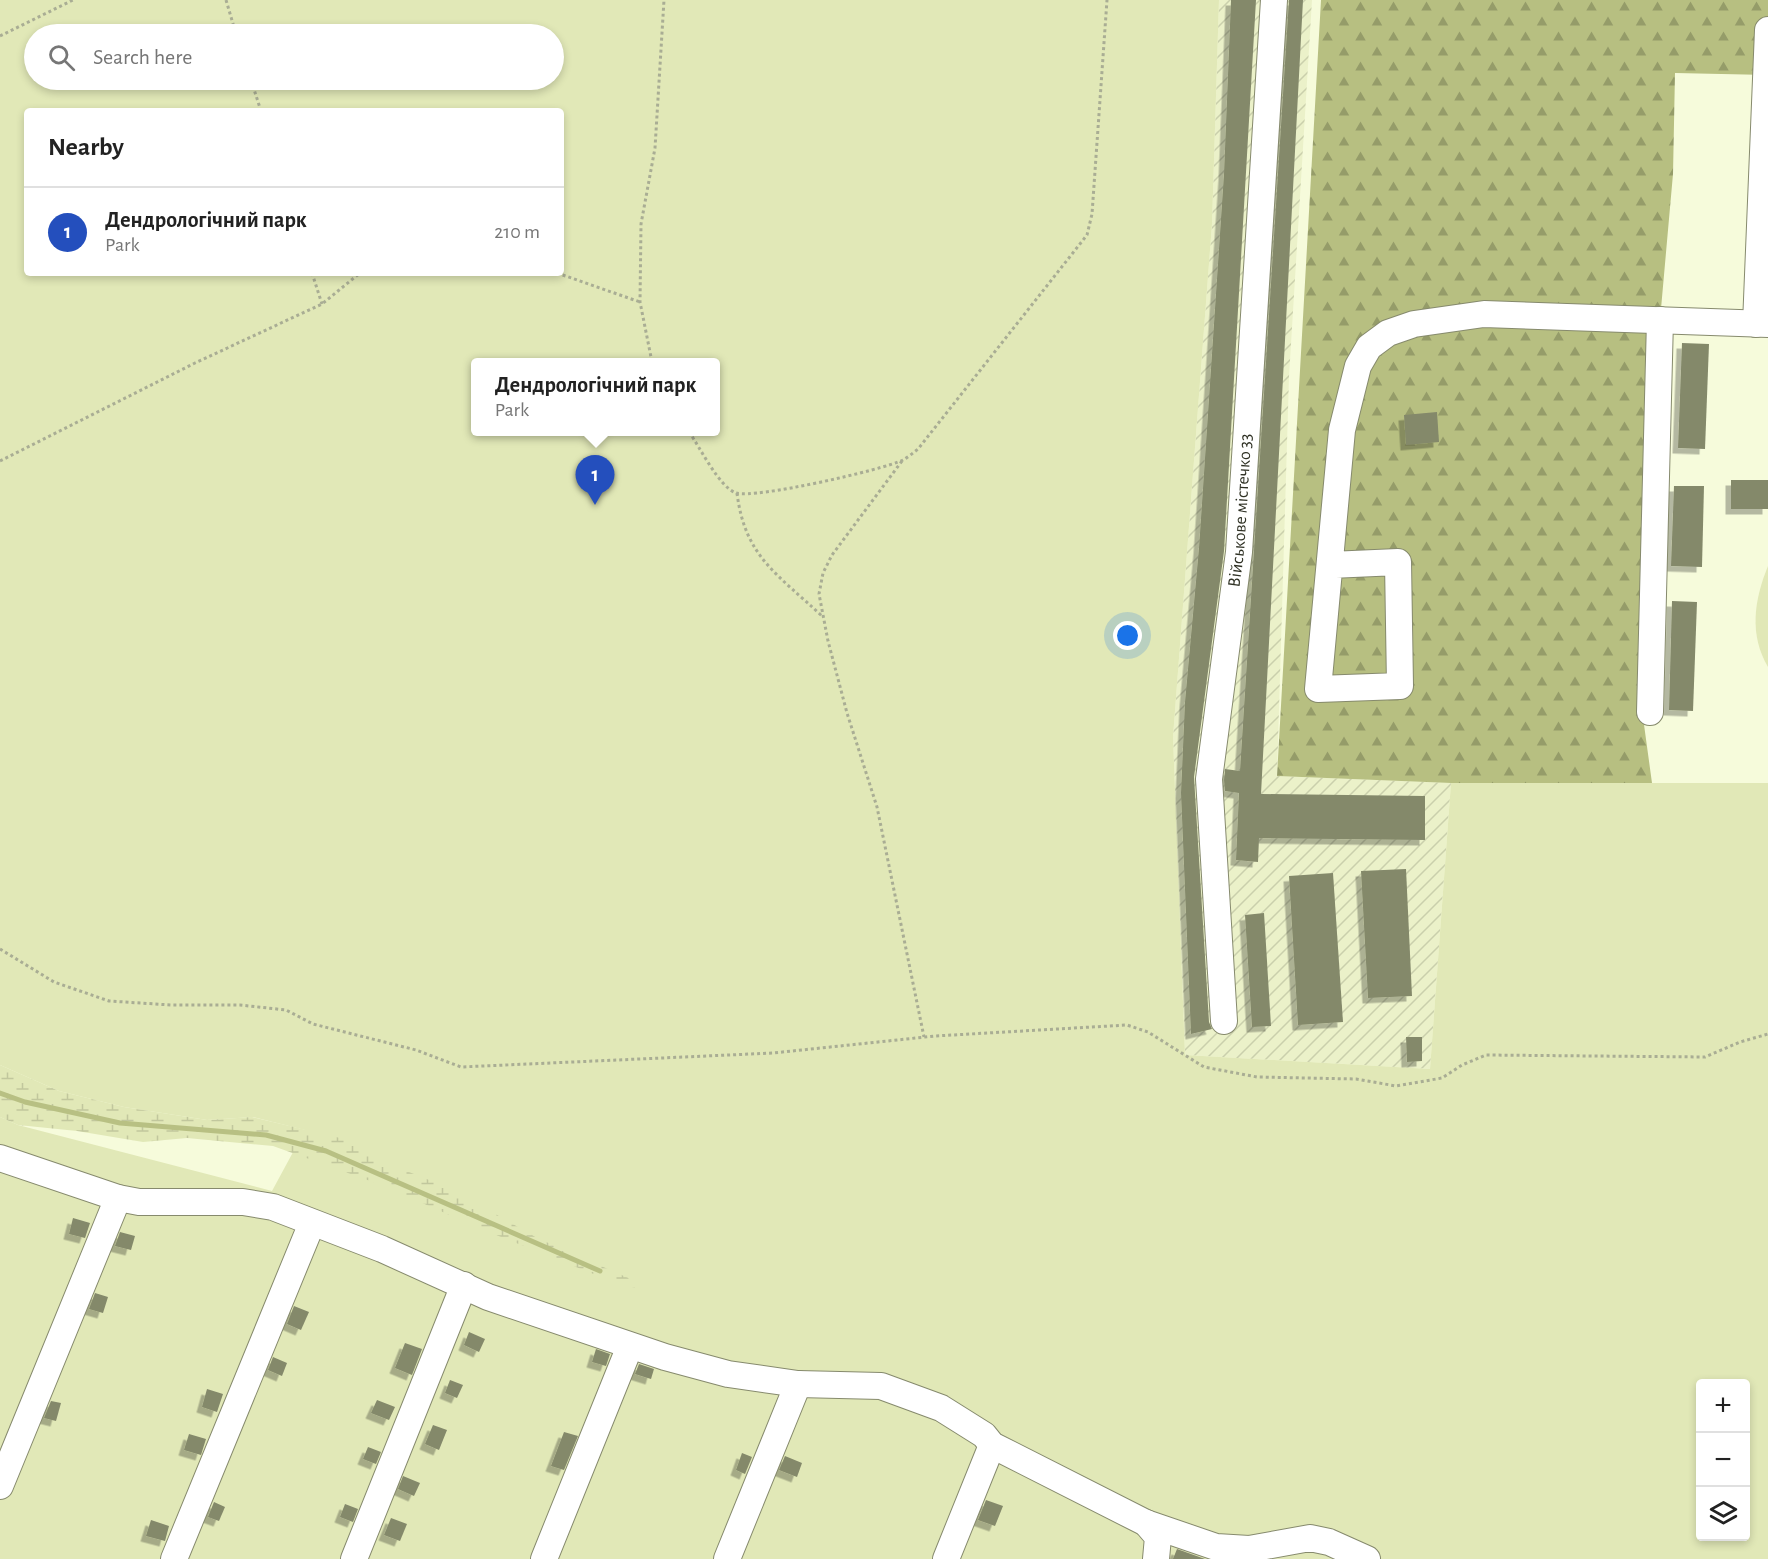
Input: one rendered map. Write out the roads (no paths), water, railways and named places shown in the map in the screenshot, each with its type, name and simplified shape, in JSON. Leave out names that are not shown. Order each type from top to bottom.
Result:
[{"type":"street","name":"Військове містечко 33","points":[[1224,1021],[1209,779],[1239,552],[1274,0]]},
{"type":"street","points":[[1330,566],[1398,562],[1400,686],[1318,689],[1342,430],[1358,366],[1369,347],[1388,333],[1431,320],[1484,314],[1762,324],[1768,30]]},
{"type":"street","points":[[1650,712],[1660,320]]},
{"type":"street","points":[[0,1158],[118,1198],[159,1203],[243,1202],[273,1207],[382,1249],[488,1297],[630,1346],[728,1374],[798,1384],[881,1386],[940,1408],[984,1435],[992,1445],[1146,1523],[1216,1547],[1249,1550],[1310,1538],[1329,1542],[1367,1559]]},
{"type":"street","points":[[0,1486],[118,1198]]},
{"type":"street","points":[[174,1559],[312,1223]]},
{"type":"street","points":[[354,1559],[464,1285]]},
{"type":"street","points":[[544,1559],[630,1346]]},
{"type":"street","points":[[727,1559],[798,1384]]},
{"type":"street","points":[[946,1559],[992,1445]]},
{"type":"street","points":[[1146,1523],[1158,1537],[1156,1559]]},
{"type":"waterway","points":[[0,1093],[25,1102],[120,1123],[266,1135],[326,1151],[600,1271]]},
{"type":"place","name":"Дендрологічний парк","points":[[595,505]]}]
